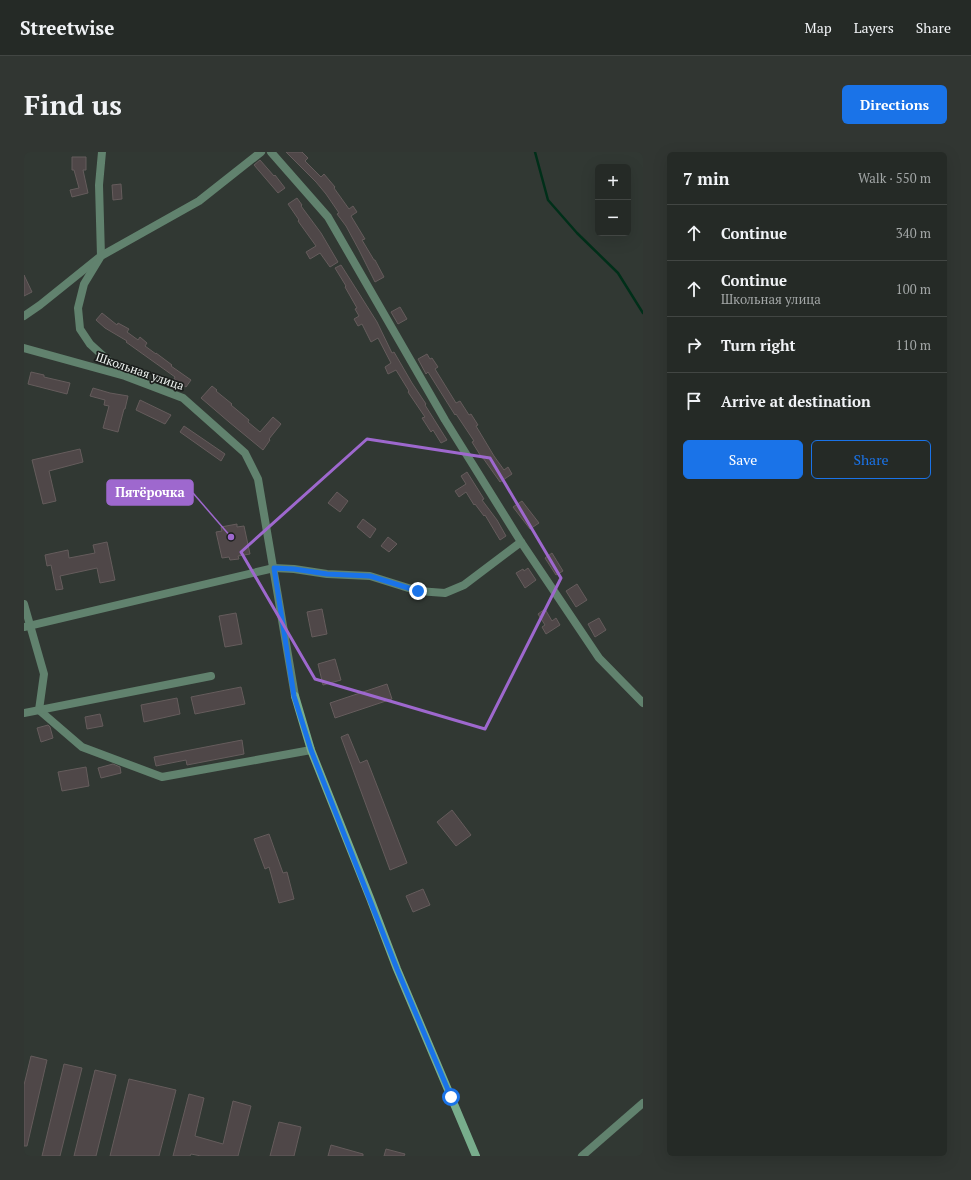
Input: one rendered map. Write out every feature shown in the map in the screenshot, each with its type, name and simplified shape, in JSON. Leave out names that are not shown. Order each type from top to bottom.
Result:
[{"type":"street","points":[[102,152],[99,185],[101,256],[84,284],[78,308],[80,329],[90,344],[125,376]]},
{"type":"street","points":[[24,316],[101,256],[199,201],[261,152]]},
{"type":"street","points":[[271,152],[328,217],[445,420],[521,542],[598,658],[643,703]]},
{"type":"street","name":"Школьная улица","points":[[24,348],[125,376],[183,398],[244,453],[258,479],[274,568],[294,696],[311,750]]},
{"type":"street","points":[[27,626],[274,568],[294,569],[327,574],[370,576],[418,591],[445,593],[464,585],[521,542]]},
{"type":"street","points":[[24,604],[27,626],[44,674],[39,710]]},
{"type":"street","points":[[24,713],[211,676]]},
{"type":"street","points":[[39,710],[82,747],[162,777],[311,750],[397,969],[476,1156]]},
{"type":"street","points":[[582,1156],[643,1103]]},
{"type":"highlighted area","points":[[367,439],[490,458],[561,578],[485,729],[315,679],[241,552]]},
{"type":"building","points":[[286,152],[302,152],[308,158],[305,161],[321,177],[324,174],[335,187],[334,188],[349,209],[353,206],[357,212],[351,216],[365,239],[362,240],[384,277],[375,282],[346,226],[337,214],[339,213],[326,194]]},
{"type":"building","points":[[72,157],[86,157],[86,170],[83,170],[88,193],[72,197],[70,190],[79,188],[74,170],[72,170]]},
{"type":"building","points":[[260,160],[285,188],[278,193],[254,165]]},
{"type":"building","points":[[121,184],[122,199],[113,200],[112,185]]},
{"type":"building","points":[[297,198],[302,205],[301,206],[321,233],[338,262],[330,267],[320,253],[310,259],[306,252],[316,246],[288,204]]},
{"type":"building","points":[[341,265],[377,322],[392,353],[394,352],[447,440],[441,443],[433,430],[431,432],[422,418],[425,417],[408,392],[409,391],[396,370],[388,374],[385,367],[391,363],[378,338],[371,342],[362,324],[358,326],[354,319],[359,316],[355,309],[357,308],[335,268]]},
{"type":"building","points":[[24,275],[32,292],[24,296]]},
{"type":"building","points":[[400,307],[407,319],[398,324],[391,312]]},
{"type":"building","points":[[102,313],[117,325],[118,323],[129,329],[127,332],[138,340],[140,337],[147,343],[145,346],[191,380],[186,387],[174,379],[175,377],[126,342],[127,341],[105,328],[96,320]]},
{"type":"building","points":[[427,354],[430,359],[432,358],[438,367],[435,369],[456,403],[460,401],[469,415],[471,414],[478,425],[476,426],[494,456],[504,470],[508,467],[512,474],[500,482],[482,458],[472,442],[474,441],[456,414],[455,415],[428,372],[426,374],[418,359]]},
{"type":"building","points":[[31,372],[44,375],[44,377],[70,383],[67,394],[28,384]]},
{"type":"building","points":[[212,386],[260,432],[273,417],[281,424],[269,439],[270,440],[263,450],[201,398]]},
{"type":"building","points":[[93,388],[128,396],[118,432],[103,428],[109,406],[104,405],[105,400],[90,396]]},
{"type":"building","points":[[140,400],[171,415],[165,424],[136,410]]},
{"type":"building","points":[[184,426],[225,454],[221,461],[180,432]]},
{"type":"building","points":[[80,449],[83,462],[49,471],[56,501],[43,504],[32,460]]},
{"type":"building","points":[[467,472],[484,499],[482,500],[497,520],[506,536],[500,540],[485,515],[484,516],[475,504],[474,505],[466,492],[459,497],[455,491],[466,484],[461,476]]},
{"type":"building","points":[[337,492],[348,501],[340,512],[328,503]]},
{"type":"building","points":[[522,501],[539,523],[530,529],[513,507]]},
{"type":"building","points":[[363,519],[376,529],[370,538],[357,527]]},
{"type":"building","points":[[237,524],[237,527],[244,526],[250,554],[238,556],[239,559],[230,560],[229,557],[222,558],[216,532],[222,531],[221,527]]},
{"type":"building","points":[[388,537],[397,544],[389,552],[381,546]]},
{"type":"building","points":[[107,542],[115,580],[100,583],[97,568],[60,576],[63,589],[56,590],[51,565],[47,566],[45,555],[68,550],[69,558],[95,553],[93,545]]},
{"type":"building","points":[[552,553],[563,571],[556,575],[545,558]]},
{"type":"building","points":[[528,568],[536,580],[525,588],[516,573],[523,569],[524,571]]},
{"type":"building","points":[[577,584],[587,600],[576,607],[566,591]]},
{"type":"building","points":[[322,609],[327,634],[312,637],[307,612]]},
{"type":"building","points":[[545,609],[552,621],[556,618],[560,625],[546,634],[542,627],[545,625],[538,614]]},
{"type":"building","points":[[236,613],[242,644],[225,647],[219,616]]},
{"type":"building","points":[[599,618],[606,630],[595,637],[588,624]]},
{"type":"building","points":[[335,659],[341,680],[323,685],[318,664]]},
{"type":"building","points":[[387,684],[392,699],[335,718],[330,703]]},
{"type":"building","points":[[241,687],[245,704],[195,714],[191,697]]},
{"type":"building","points":[[177,698],[180,714],[144,722],[141,705]]},
{"type":"building","points":[[100,714],[103,726],[87,729],[85,717]]},
{"type":"building","points":[[48,725],[53,738],[41,742],[37,728]]},
{"type":"building","points":[[348,734],[360,763],[367,760],[407,863],[390,870],[341,737]]},
{"type":"building","points":[[242,740],[244,754],[187,765],[186,760],[156,766],[154,757]]},
{"type":"building","points":[[113,764],[120,767],[121,773],[101,778],[98,768]]},
{"type":"building","points":[[86,767],[89,786],[62,791],[58,772]]},
{"type":"building","points":[[452,810],[471,835],[456,846],[437,822]]},
{"type":"building","points":[[269,834],[283,873],[287,872],[294,899],[279,903],[269,867],[265,869],[254,839]]},
{"type":"building","points":[[423,889],[430,905],[413,912],[406,896]]},
{"type":"building","points":[[31,1056],[47,1060],[27,1146],[24,1146],[24,1085]]},
{"type":"building","points":[[64,1064],[82,1068],[60,1156],[42,1156]]},
{"type":"building","points":[[95,1070],[116,1075],[96,1156],[74,1156]]},
{"type":"building","points":[[129,1079],[176,1090],[159,1156],[110,1156]]},
{"type":"building","points":[[189,1094],[204,1098],[195,1136],[223,1144],[233,1101],[251,1106],[238,1156],[201,1156],[191,1154],[190,1156],[173,1156]]},
{"type":"building","points":[[279,1122],[301,1127],[294,1156],[270,1156]]},
{"type":"building","points":[[331,1145],[363,1154],[363,1156],[328,1156]]},
{"type":"building","points":[[386,1149],[405,1154],[404,1156],[384,1156]]},
{"type":"waterway","points":[[535,152],[548,200],[577,233],[618,273],[643,313]]},
{"type":"place","name":"Пятёрочка","points":[[231,537]]},
{"type":"route","points":[[418,591],[370,576],[327,574],[294,569],[274,568],[294,696],[311,750],[397,969],[451,1097]]}]
